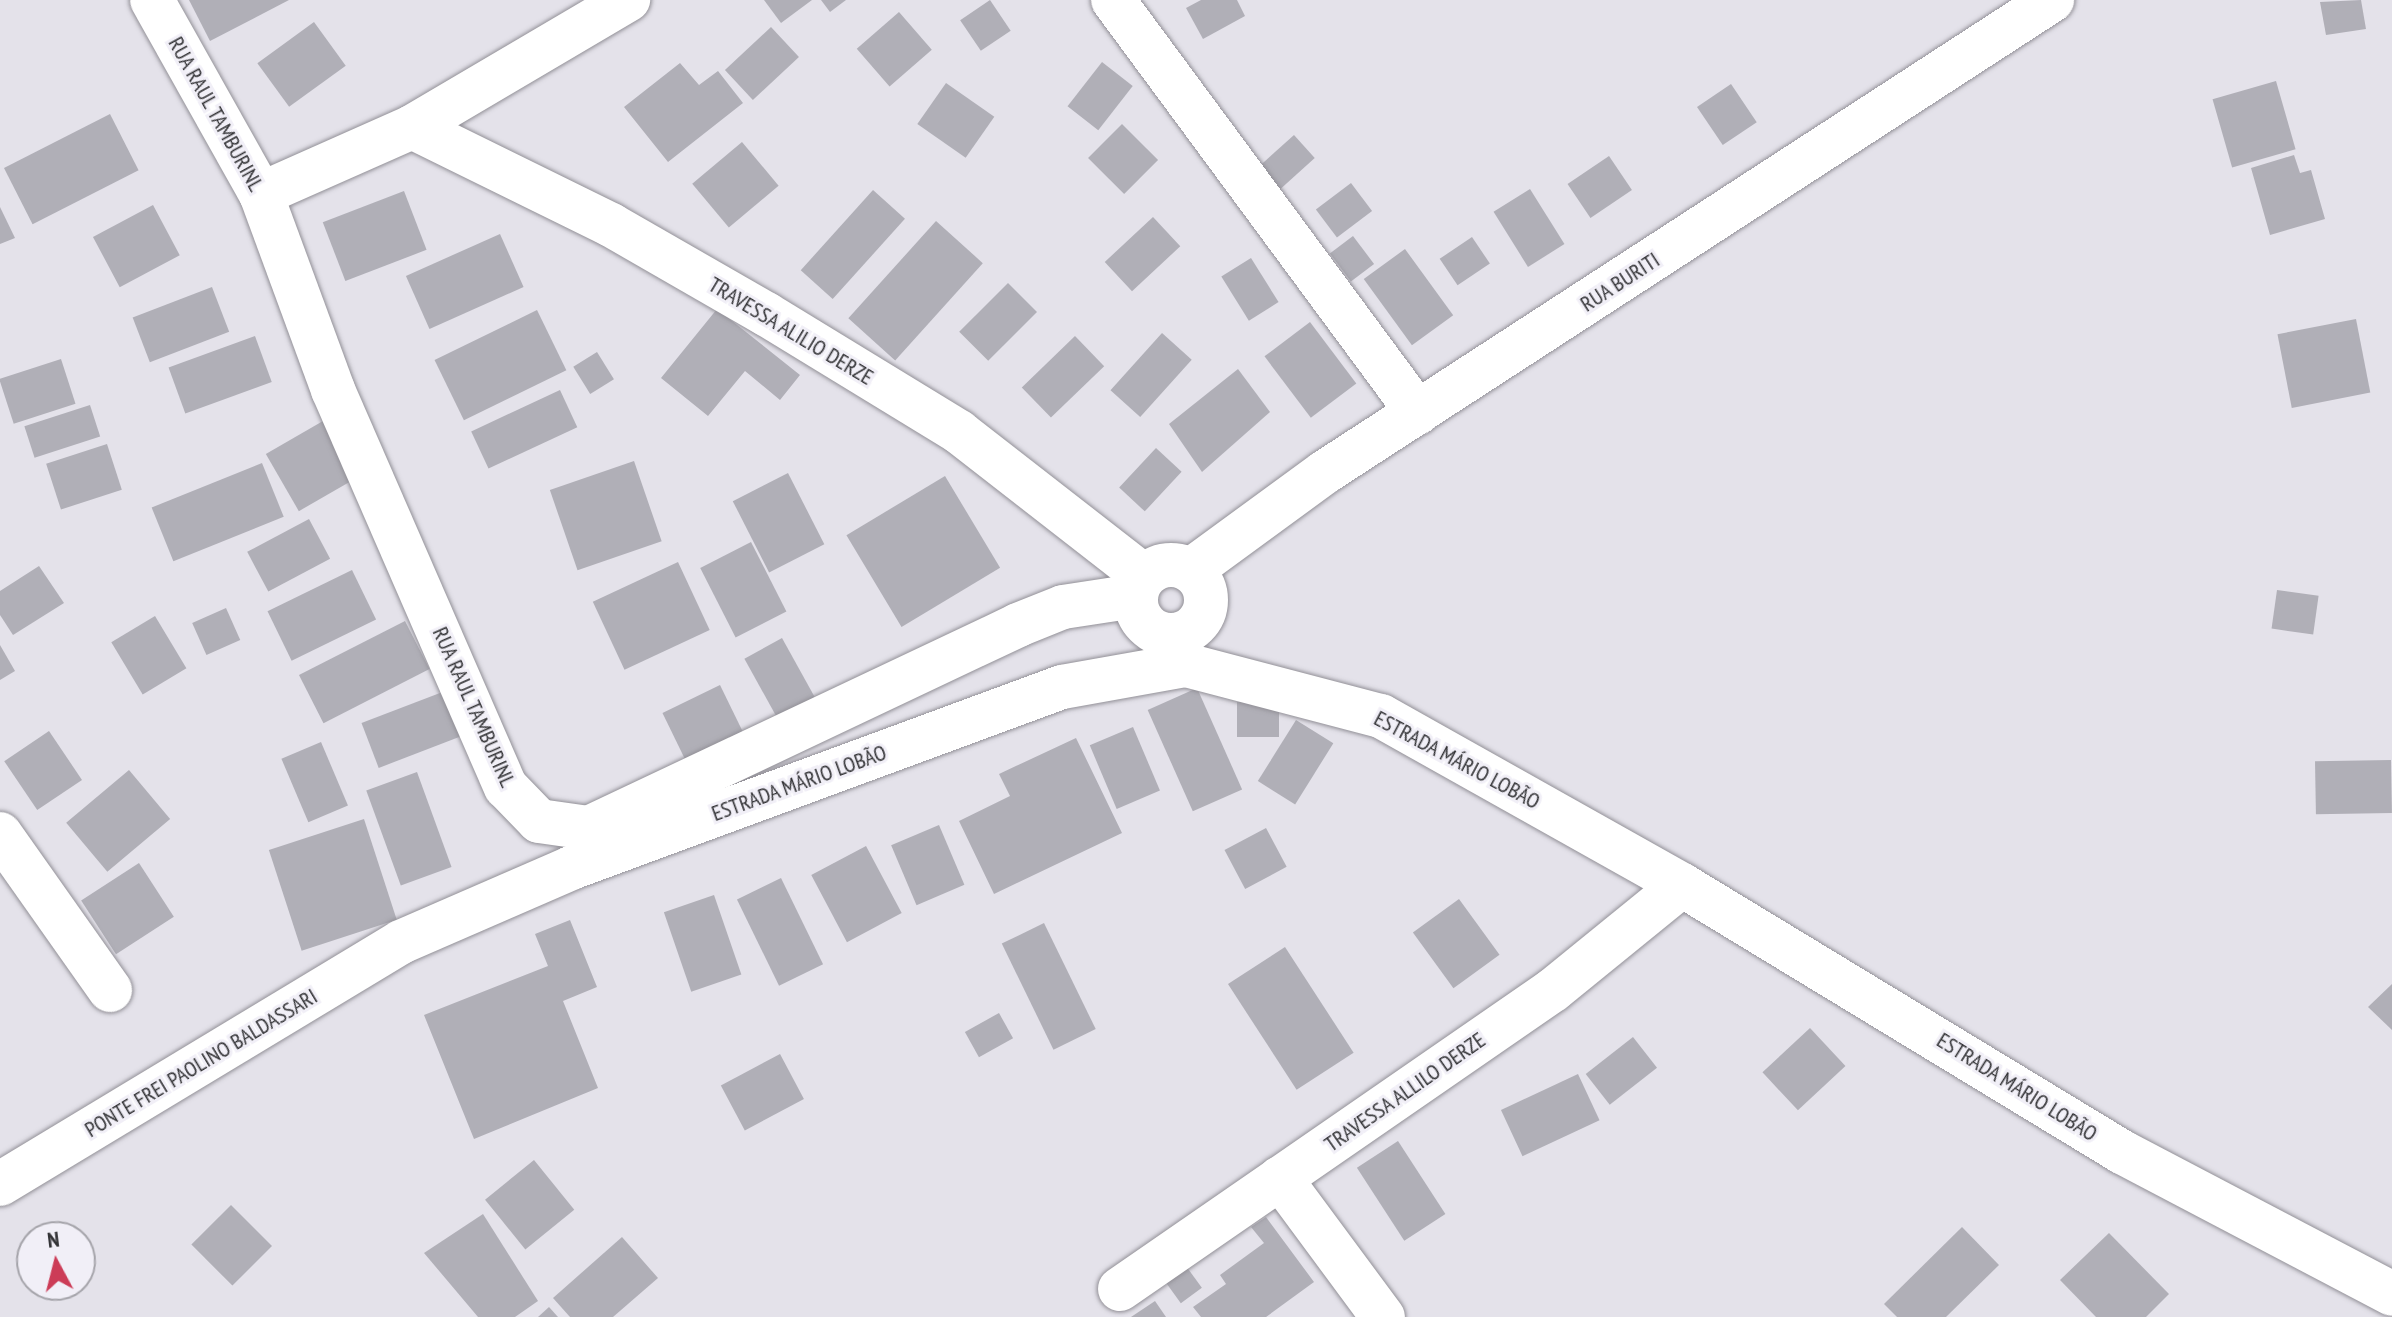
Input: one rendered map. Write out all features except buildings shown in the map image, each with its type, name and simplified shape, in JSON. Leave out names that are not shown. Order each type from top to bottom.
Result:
[{"type":"street","name":"RUA RAUL TAMBURINL","points":[[152,0],[261,194],[333,390],[506,787],[539,821],[589,828],[1018,625],[1063,607],[1140,586]]},
{"type":"street","points":[[261,194],[412,127],[628,0]]},
{"type":"street","points":[[1113,0],[1418,413]]},
{"type":"street","name":"RUA BURITI","points":[[1191,570],[1418,413],[2052,0]]},
{"type":"street","name":"TRAVESSA ALILIO DERZE","points":[[412,127],[611,225],[830,353],[1016,472],[1140,586]]},
{"type":"street","points":[[1166,566],[1191,570],[1207,605],[1184,649],[1148,628],[1140,586],[1166,566]]},
{"type":"street","name":"ESTRADA MÁRIO LOBÃO","points":[[401,942],[571,868],[1062,687],[1184,649],[1381,716],[1682,885],[2122,1152],[2392,1294]]},
{"type":"street","points":[[0,834],[110,990]]},
{"type":"street","name":"TRAVESSA ALLILO DERZE","points":[[1120,1289],[1553,990],[1682,885]]},
{"type":"street","name":"PONTE FREI PAOLINO BALDASSARI","points":[[0,1184],[401,942]]},
{"type":"street","points":[[1280,1178],[1383,1317]]}]
